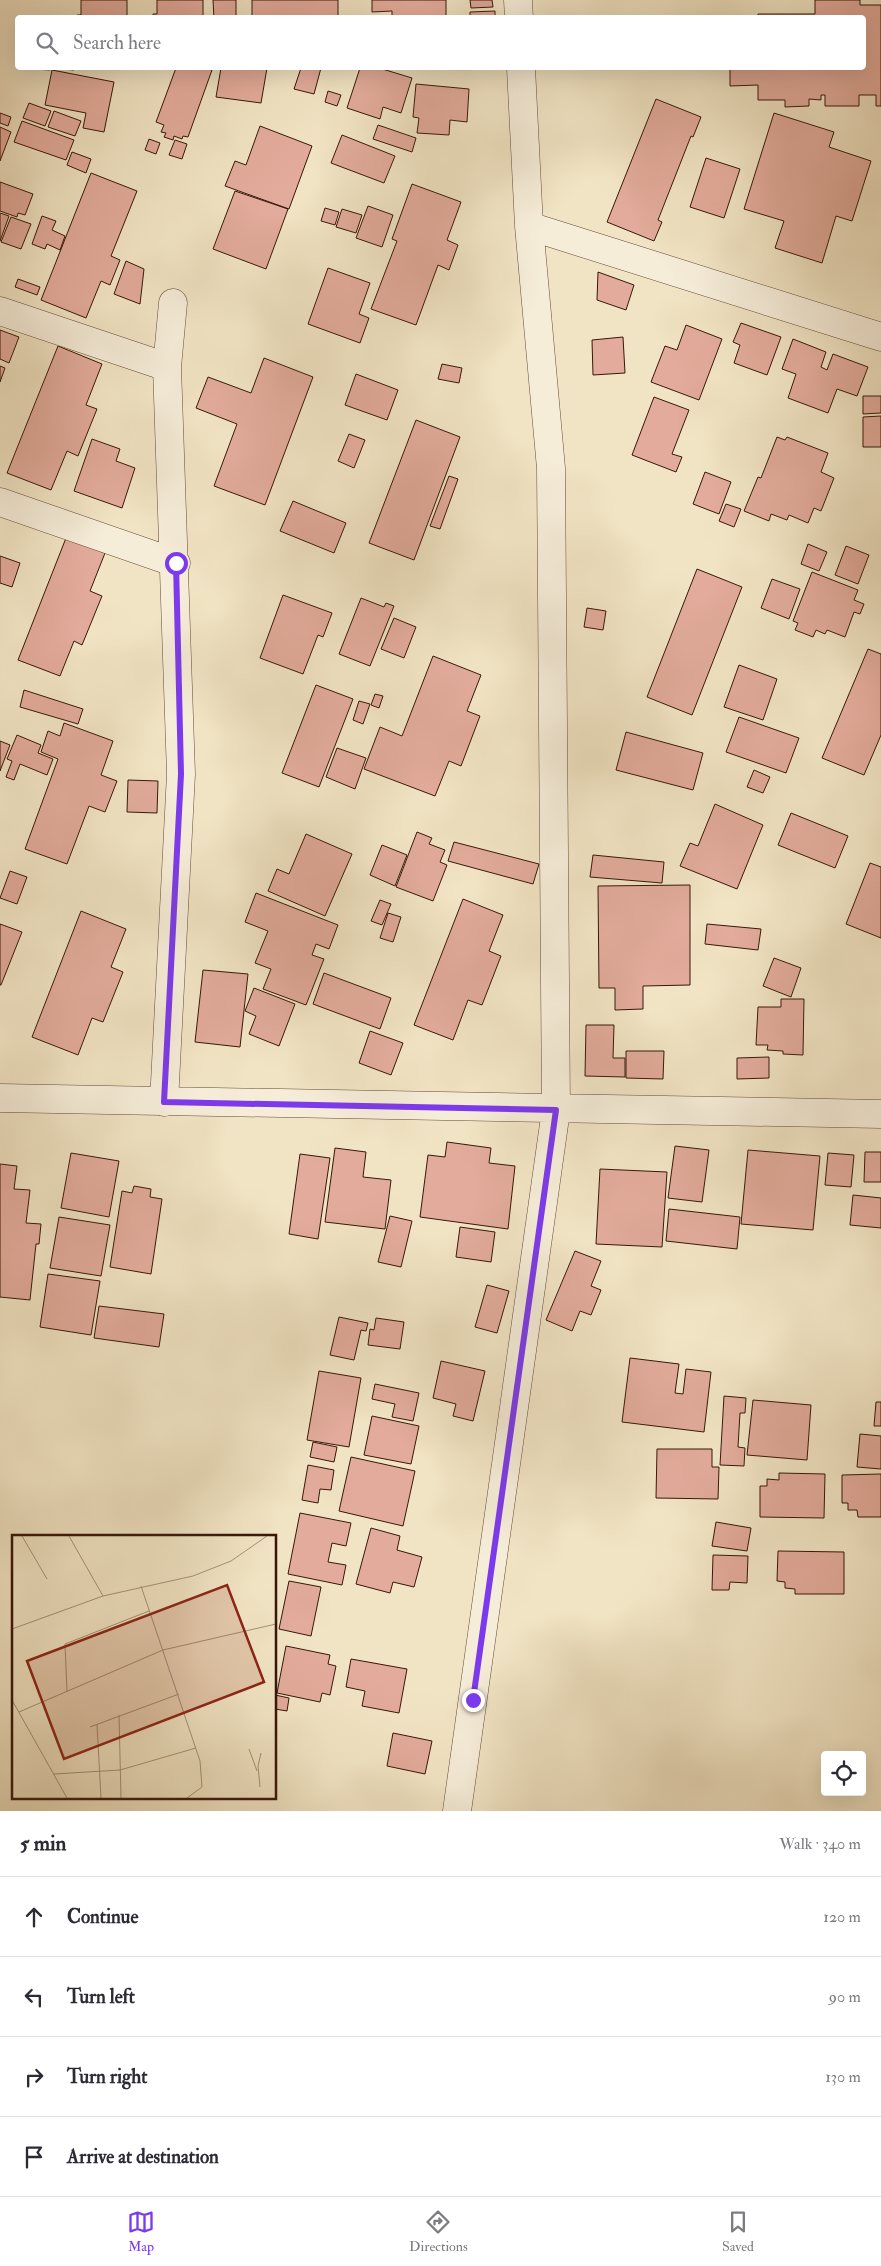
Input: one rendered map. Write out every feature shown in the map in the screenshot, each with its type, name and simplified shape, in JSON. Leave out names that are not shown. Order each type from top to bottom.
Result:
[{"type":"street","points":[[518,0],[519,15]]},
{"type":"street","points":[[457,1811],[556,1110],[551,468],[529,226],[521,70]]},
{"type":"street","points":[[529,226],[881,337]]},
{"type":"street","points":[[164,1102],[181,774],[176,563],[167,367],[172,303]]},
{"type":"street","points":[[0,311],[167,367]]},
{"type":"street","points":[[0,502],[176,563]]},
{"type":"street","points":[[0,1098],[556,1110],[881,1114]]},
{"type":"building","points":[[81,0],[127,0],[127,15],[81,15]]},
{"type":"building","points":[[157,0],[203,0],[203,15],[153,15],[157,14]]},
{"type":"building","points":[[213,0],[236,0],[236,15],[214,15]]},
{"type":"building","points":[[252,0],[338,0],[338,15],[252,15]]},
{"type":"building","points":[[372,0],[446,0],[446,15],[392,15],[392,11],[372,12]]},
{"type":"building","points":[[470,0],[492,0],[493,7],[471,8]]},
{"type":"building","points":[[815,0],[860,0],[860,5],[881,5],[881,106],[876,106],[876,95],[859,95],[859,106],[825,106],[825,95],[821,95],[821,100],[809,99],[809,106],[785,107],[785,100],[758,100],[758,85],[730,86],[730,70],[866,70],[866,15],[758,15],[815,14]]},
{"type":"building","points":[[495,11],[495,15],[470,15],[470,12]]},
{"type":"building","points":[[52,70],[114,82],[104,132],[83,128],[86,113],[45,105]]},
{"type":"building","points":[[175,70],[212,70],[188,137],[183,136],[182,139],[174,136],[173,140],[164,137],[166,133],[161,132],[164,125],[156,122]]},
{"type":"building","points":[[221,70],[267,70],[261,103],[216,97]]},
{"type":"building","points":[[300,70],[320,70],[314,94],[294,89]]},
{"type":"building","points":[[359,70],[386,70],[412,78],[401,113],[383,107],[380,119],[347,108]]},
{"type":"building","points":[[416,84],[469,89],[467,122],[450,120],[449,135],[417,133],[419,118],[413,117]]},
{"type":"building","points":[[328,91],[341,95],[337,106],[325,102]]},
{"type":"building","points":[[656,99],[701,117],[693,137],[691,136],[658,220],[662,222],[654,241],[607,222]]},
{"type":"building","points":[[29,103],[51,111],[45,126],[23,118]]},
{"type":"building","points":[[54,111],[81,121],[75,136],[48,127]]},
{"type":"building","points":[[0,113],[11,117],[8,126],[0,123]]},
{"type":"building","points":[[774,113],[834,132],[829,147],[871,161],[852,221],[836,216],[822,263],[775,248],[784,221],[744,209]]},
{"type":"building","points":[[22,121],[74,140],[66,160],[14,142]]},
{"type":"building","points":[[378,125],[416,138],[412,152],[373,139]]},
{"type":"building","points":[[260,126],[312,146],[289,209],[225,186],[235,161],[246,165]]},
{"type":"building","points":[[0,127],[11,132],[0,161]]},
{"type":"building","points":[[342,135],[395,156],[384,183],[331,163]]},
{"type":"building","points":[[149,139],[160,143],[156,154],[145,150]]},
{"type":"building","points":[[175,140],[187,144],[182,159],[169,155]]},
{"type":"building","points":[[72,152],[91,159],[86,173],[67,165]]},
{"type":"building","points":[[706,158],[740,169],[724,218],[690,207]]},
{"type":"building","points":[[91,173],[137,191],[111,256],[120,260],[110,285],[101,281],[86,318],[41,300]]},
{"type":"building","points":[[0,182],[33,194],[25,215],[18,213],[17,217],[0,211]]},
{"type":"building","points":[[412,184],[461,202],[447,240],[458,245],[449,270],[438,265],[416,325],[371,309],[397,241],[392,239]]},
{"type":"building","points":[[235,191],[288,209],[266,269],[213,249]]},
{"type":"building","points":[[368,206],[393,215],[382,247],[356,238]]},
{"type":"building","points":[[325,208],[339,212],[335,225],[321,221]]},
{"type":"building","points":[[342,209],[362,215],[356,233],[336,227]]},
{"type":"building","points":[[0,213],[9,216],[0,241]]},
{"type":"building","points":[[42,216],[56,221],[52,230],[65,236],[60,250],[47,244],[45,249],[32,244]]},
{"type":"building","points":[[11,217],[31,224],[21,249],[1,242]]},
{"type":"building","points":[[126,261],[144,269],[140,304],[114,294]]},
{"type":"building","points":[[328,268],[370,283],[359,314],[369,318],[360,343],[308,324]]},
{"type":"building","points":[[598,272],[634,285],[626,310],[597,300]]},
{"type":"building","points":[[18,279],[40,287],[37,295],[15,287]]},
{"type":"building","points":[[741,323],[781,337],[767,375],[734,363],[740,345],[733,342]]},
{"type":"building","points":[[686,325],[722,339],[699,400],[651,382],[665,346],[677,350]]},
{"type":"building","points":[[0,330],[19,337],[9,363],[0,359]]},
{"type":"building","points":[[623,337],[625,373],[593,375],[592,340]]},
{"type":"building","points":[[793,339],[826,352],[821,367],[827,370],[833,354],[868,367],[857,396],[837,389],[828,413],[788,398],[796,374],[782,369]]},
{"type":"building","points":[[58,346],[102,364],[86,405],[97,409],[78,456],[67,451],[51,490],[7,473]]},
{"type":"building","points":[[264,358],[313,377],[265,505],[214,486],[237,424],[196,408],[208,377],[251,393]]},
{"type":"building","points":[[442,364],[462,368],[459,383],[438,379]]},
{"type":"building","points":[[0,366],[5,368],[0,382]]},
{"type":"building","points":[[356,374],[398,390],[387,420],[345,405]]},
{"type":"building","points":[[863,396],[881,396],[881,413],[863,414]]},
{"type":"building","points":[[654,397],[689,410],[672,454],[682,457],[676,472],[632,455]]},
{"type":"building","points":[[881,416],[881,447],[863,447],[863,417]]},
{"type":"building","points":[[416,420],[460,437],[414,560],[369,543]]},
{"type":"building","points":[[349,434],[365,440],[354,468],[338,461]]},
{"type":"building","points":[[777,437],[785,440],[787,437],[828,453],[821,472],[834,478],[821,511],[814,508],[808,523],[789,515],[787,520],[771,514],[769,521],[744,511],[758,477],[761,478]]},
{"type":"building","points":[[92,439],[120,449],[116,461],[135,468],[122,508],[74,491]]},
{"type":"building","points":[[705,472],[731,482],[719,514],[693,504]]},
{"type":"building","points":[[449,476],[458,479],[440,529],[430,526]]},
{"type":"building","points":[[293,501],[346,523],[334,553],[280,531]]},
{"type":"building","points":[[726,504],[741,509],[734,527],[719,521]]},
{"type":"building","points":[[66,538],[105,553],[90,591],[102,596],[82,645],[74,641],[60,676],[18,660]]},
{"type":"building","points":[[808,544],[827,552],[819,571],[801,564]]},
{"type":"building","points":[[846,546],[869,555],[858,584],[835,575]]},
{"type":"building","points":[[0,556],[20,563],[12,587],[0,583]]},
{"type":"building","points":[[697,569],[742,587],[692,715],[647,697]]},
{"type":"building","points":[[812,572],[858,590],[854,600],[864,604],[860,614],[854,612],[845,637],[827,630],[825,634],[816,630],[813,637],[795,630],[798,623],[793,621]]},
{"type":"building","points":[[772,579],[800,589],[789,619],[761,608]]},
{"type":"building","points":[[283,595],[332,613],[323,637],[318,635],[303,674],[260,658]]},
{"type":"building","points":[[361,598],[384,607],[386,603],[394,606],[370,666],[339,654]]},
{"type":"building","points":[[587,608],[606,611],[603,630],[584,627]]},
{"type":"building","points":[[394,618],[416,627],[404,658],[381,649]]},
{"type":"building","points":[[868,649],[881,654],[881,735],[864,775],[822,758]]},
{"type":"building","points":[[433,656],[481,675],[467,711],[480,716],[461,766],[449,761],[435,796],[364,769],[380,727],[402,736]]},
{"type":"building","points":[[739,665],[777,679],[763,720],[724,707]]},
{"type":"building","points":[[316,685],[353,699],[319,787],[282,773]]},
{"type":"building","points":[[24,690],[83,709],[78,724],[20,707]]},
{"type":"building","points":[[375,694],[383,696],[379,708],[371,705]]},
{"type":"building","points":[[359,701],[370,704],[363,724],[353,720]]},
{"type":"building","points":[[739,717],[799,738],[786,773],[726,752]]},
{"type":"building","points":[[64,723],[113,741],[101,775],[117,781],[105,812],[89,806],[67,864],[25,849],[58,759],[41,752],[48,731],[60,736]]},
{"type":"building","points":[[626,732],[703,753],[693,790],[616,770]]},
{"type":"building","points":[[17,735],[41,745],[38,753],[53,759],[47,775],[20,764],[14,780],[6,777],[12,761],[7,759]]},
{"type":"building","points":[[0,741],[10,745],[0,771]]},
{"type":"building","points":[[337,748],[366,758],[355,789],[326,777]]},
{"type":"building","points":[[754,770],[770,777],[763,793],[747,787]]},
{"type":"building","points":[[128,780],[158,781],[157,813],[127,812]]},
{"type":"building","points":[[715,804],[763,825],[737,889],[680,866],[690,843],[698,846]]},
{"type":"building","points":[[791,813],[848,836],[835,868],[778,845]]},
{"type":"building","points":[[417,832],[432,838],[429,844],[445,850],[440,862],[447,865],[433,901],[396,887]]},
{"type":"building","points":[[306,834],[352,854],[325,916],[268,891],[277,869],[289,874]]},
{"type":"building","points":[[454,842],[539,864],[533,884],[448,861]]},
{"type":"building","points":[[382,845],[407,855],[395,886],[370,875]]},
{"type":"building","points":[[593,855],[664,862],[662,883],[590,877]]},
{"type":"building","points":[[870,863],[881,867],[881,938],[846,924]]},
{"type":"building","points":[[10,871],[27,877],[17,904],[0,898]]},
{"type":"building","points":[[690,885],[690,985],[643,986],[643,1009],[615,1010],[615,988],[599,988],[598,886]]},
{"type":"building","points":[[256,893],[338,925],[329,949],[316,944],[312,955],[324,959],[306,1005],[263,989],[271,969],[255,963],[268,931],[245,922]]},
{"type":"building","points":[[463,899],[503,915],[489,951],[501,956],[482,1005],[468,1000],[453,1040],[414,1025]]},
{"type":"building","points":[[380,900],[391,904],[382,925],[371,921]]},
{"type":"building","points":[[81,911],[126,929],[111,967],[123,972],[103,1022],[92,1018],[78,1055],[32,1037]]},
{"type":"building","points":[[388,913],[401,917],[393,942],[380,938]]},
{"type":"building","points":[[0,924],[22,932],[1,985],[0,985]]},
{"type":"building","points":[[707,924],[761,929],[758,950],[705,944]]},
{"type":"building","points":[[774,958],[801,968],[791,997],[763,986]]},
{"type":"building","points":[[203,970],[248,974],[240,1047],[195,1042]]},
{"type":"building","points":[[324,973],[391,998],[380,1029],[313,1004]]},
{"type":"building","points":[[254,988],[295,1004],[279,1046],[249,1034],[256,1016],[245,1011]]},
{"type":"building","points":[[781,999],[804,999],[803,1055],[783,1054],[783,1051],[767,1050],[768,1045],[756,1045],[758,1007],[781,1007]]},
{"type":"building","points":[[586,1025],[614,1025],[613,1058],[625,1058],[625,1077],[585,1076]]},
{"type":"building","points":[[370,1031],[403,1043],[391,1075],[359,1063]]},
{"type":"building","points":[[626,1051],[664,1051],[663,1079],[626,1078]]},
{"type":"building","points":[[769,1057],[769,1078],[737,1079],[737,1058]]},
{"type":"building","points":[[447,1142],[491,1148],[489,1163],[515,1166],[508,1229],[420,1217],[428,1155],[445,1157]]},
{"type":"building","points":[[675,1146],[709,1150],[702,1202],[668,1198]]},
{"type":"building","points":[[335,1148],[366,1152],[363,1177],[391,1180],[385,1229],[325,1222]]},
{"type":"building","points":[[748,1150],[820,1156],[813,1230],[741,1224]]},
{"type":"building","points":[[865,1152],[881,1152],[881,1182],[864,1182]]},
{"type":"building","points":[[71,1153],[119,1161],[109,1217],[61,1208]]},
{"type":"building","points":[[828,1153],[854,1155],[851,1187],[825,1185]]},
{"type":"building","points":[[300,1154],[330,1158],[318,1239],[289,1234]]},
{"type":"building","points":[[0,1164],[17,1166],[14,1189],[30,1190],[26,1223],[41,1224],[39,1244],[36,1244],[30,1300],[0,1297]]},
{"type":"building","points":[[600,1169],[667,1172],[662,1247],[596,1244]]},
{"type":"building","points":[[134,1186],[151,1189],[150,1197],[162,1199],[151,1274],[110,1267],[122,1191],[132,1193]]},
{"type":"building","points":[[853,1195],[881,1198],[881,1228],[850,1225]]},
{"type":"building","points":[[669,1209],[740,1217],[737,1249],[666,1241]]},
{"type":"building","points":[[390,1216],[412,1221],[401,1267],[378,1262]]},
{"type":"building","points":[[59,1217],[110,1225],[101,1276],[50,1268]]},
{"type":"building","points":[[460,1227],[495,1232],[491,1262],[456,1257]]},
{"type":"building","points":[[575,1251],[601,1261],[591,1286],[601,1290],[591,1315],[580,1311],[572,1331],[546,1320]]},
{"type":"building","points":[[48,1274],[100,1281],[91,1335],[40,1327]]},
{"type":"building","points":[[487,1285],[509,1291],[497,1333],[475,1327]]},
{"type":"building","points":[[99,1306],[164,1314],[159,1347],[94,1338]]},
{"type":"building","points":[[339,1317],[368,1323],[366,1331],[361,1330],[354,1360],[330,1355]]},
{"type":"building","points":[[376,1318],[404,1322],[400,1349],[368,1345],[370,1329],[374,1330]]},
{"type":"building","points":[[630,1358],[679,1364],[675,1393],[683,1394],[686,1369],[711,1372],[704,1432],[622,1422]]},
{"type":"building","points":[[441,1361],[485,1371],[473,1421],[453,1416],[456,1404],[433,1398]]},
{"type":"building","points":[[319,1371],[361,1378],[349,1447],[307,1440]]},
{"type":"building","points":[[375,1384],[419,1393],[413,1421],[392,1417],[395,1404],[372,1399]]},
{"type":"building","points":[[724,1396],[746,1398],[745,1413],[740,1413],[738,1447],[745,1448],[744,1466],[720,1465]]},
{"type":"building","points":[[753,1400],[811,1405],[807,1460],[747,1455]]},
{"type":"building","points":[[876,1402],[881,1402],[881,1426],[874,1426]]},
{"type":"building","points":[[372,1416],[419,1426],[411,1464],[364,1455]]},
{"type":"building","points":[[860,1434],[881,1436],[881,1469],[857,1467]]},
{"type":"building","points":[[313,1442],[337,1447],[334,1462],[310,1457]]},
{"type":"building","points":[[657,1449],[712,1449],[712,1467],[719,1467],[718,1499],[656,1498]]},
{"type":"building","points":[[351,1457],[415,1471],[403,1526],[339,1511]]},
{"type":"building","points":[[308,1465],[334,1470],[331,1490],[320,1489],[318,1503],[302,1500]]},
{"type":"building","points":[[779,1473],[825,1474],[824,1518],[760,1517],[760,1486],[767,1486],[767,1479],[779,1480]]},
{"type":"building","points":[[881,1474],[881,1517],[858,1517],[857,1510],[848,1510],[848,1503],[842,1503],[842,1475]]},
{"type":"building","points":[[300,1513],[351,1523],[346,1546],[332,1543],[328,1562],[346,1565],[342,1585],[288,1574]]},
{"type":"building","points":[[716,1522],[751,1528],[747,1551],[712,1546]]},
{"type":"building","points":[[371,1528],[400,1536],[397,1550],[422,1557],[414,1587],[393,1582],[390,1593],[356,1584]]},
{"type":"building","points":[[778,1551],[844,1552],[844,1594],[795,1594],[795,1589],[785,1588],[785,1582],[777,1581]]},
{"type":"building","points":[[713,1555],[748,1556],[747,1583],[730,1582],[729,1590],[712,1590]]},
{"type":"building","points":[[289,1581],[321,1587],[311,1636],[279,1629]]},
{"type":"building","points":[[286,1646],[330,1655],[328,1664],[336,1666],[330,1695],[322,1693],[320,1702],[277,1693]]},
{"type":"building","points":[[351,1659],[407,1669],[399,1713],[362,1706],[365,1691],[346,1687]]},
{"type":"building","points":[[276,1695],[289,1698],[287,1711],[276,1709]]},
{"type":"building","points":[[393,1733],[432,1741],[425,1774],[387,1766]]},
{"type":"route","points":[[176,563],[181,774],[164,1102],[556,1110],[473,1700]]}]
